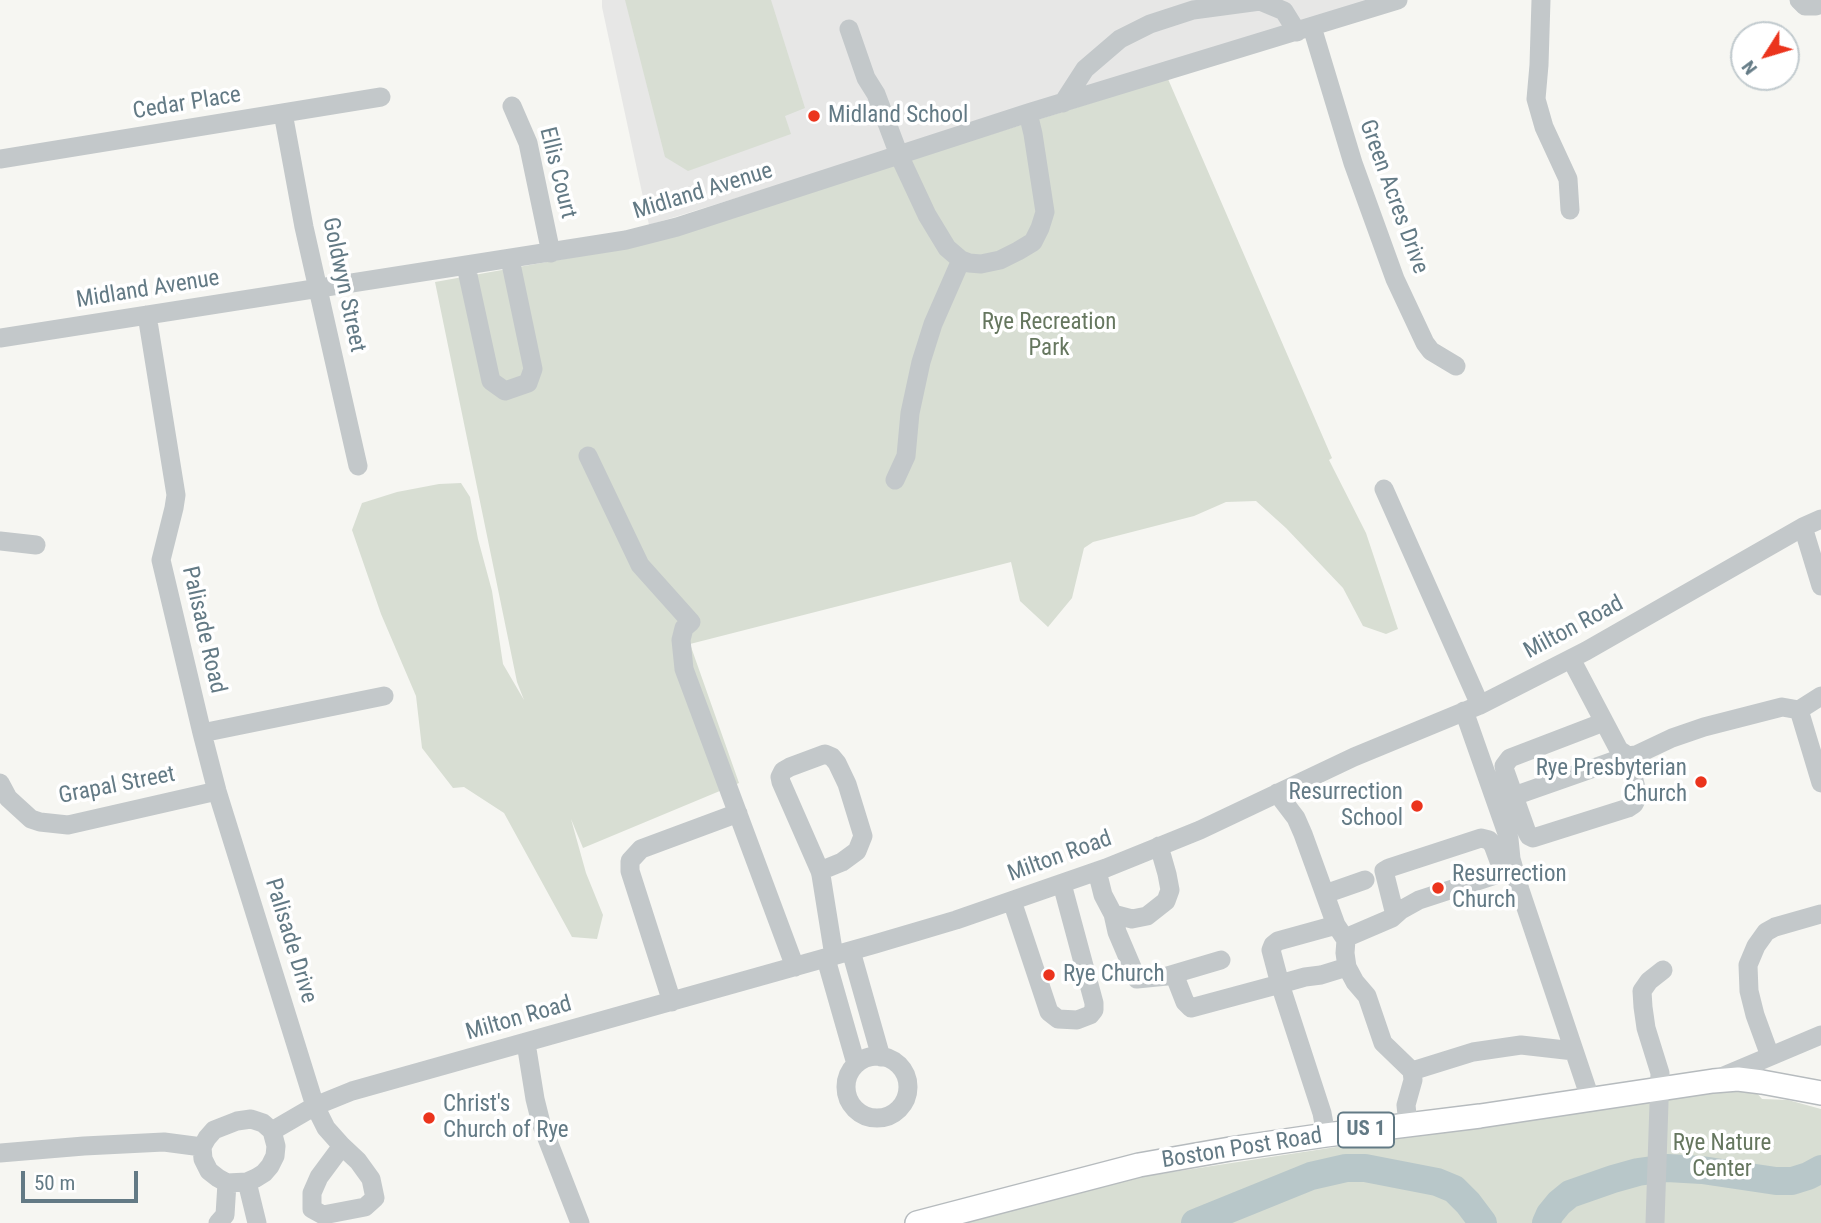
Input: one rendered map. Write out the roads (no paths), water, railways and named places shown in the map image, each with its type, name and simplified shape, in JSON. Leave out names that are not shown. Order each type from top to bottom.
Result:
[{"type":"main road","name":"Boston Post Road","points":[[917,1223],[1139,1166],[1220,1150],[1591,1101],[1713,1081],[1738,1079],[1821,1093]]},
{"type":"street","name":"Midland Avenue","points":[[0,338],[551,253],[677,228],[1028,113],[1398,0]]},
{"type":"street","points":[[1541,0],[1536,99],[1544,127],[1567,179],[1570,209]]},
{"type":"street","points":[[1799,0],[1805,6],[1821,4]]},
{"type":"street","points":[[1063,103],[1085,69],[1120,39],[1150,24],[1193,10],[1260,1],[1284,11],[1305,29]]},
{"type":"street","points":[[849,29],[866,78],[876,94],[899,155],[927,215],[947,248],[961,260],[981,264],[1000,260],[1032,242],[1040,228],[1045,212],[1028,113]]},
{"type":"street","name":"Green Acres Drive","points":[[1305,29],[1395,279],[1425,342],[1432,351],[1456,366]]},
{"type":"street","name":"Cedar Place","points":[[0,159],[381,97]]},
{"type":"street","name":"Ellis Court","points":[[512,106],[528,143],[551,253]]},
{"type":"street","name":"Goldwyn Street","points":[[284,113],[304,227],[358,466]]},
{"type":"street","points":[[466,266],[491,381],[505,391],[528,383],[533,369],[510,259]]},
{"type":"street","points":[[895,480],[905,456],[910,413],[921,362],[933,324],[961,260]]},
{"type":"street","name":"Palisade Road","points":[[147,314],[176,495],[161,560],[217,791]]},
{"type":"street","points":[[588,456],[640,565],[691,622],[684,628],[681,640],[684,668],[795,967]]},
{"type":"street","points":[[1384,489],[1472,708],[1509,839],[1511,859],[1508,870]]},
{"type":"street","points":[[1812,523],[1821,586]]},
{"type":"street","name":"Milton Road","points":[[272,1131],[315,1106],[352,1091],[837,955],[1012,901],[1097,871],[1200,830],[1354,757],[1472,708],[1571,659],[1812,523]]},
{"type":"street","points":[[0,541],[36,545]]},
{"type":"street","points":[[1571,659],[1619,750],[1628,756],[1638,796],[1628,808],[1534,838],[1529,836],[1504,766],[1510,758],[1604,722]]},
{"type":"street","points":[[202,733],[384,696]]},
{"type":"street","points":[[1514,796],[1636,755],[1672,738],[1717,724],[1782,707],[1799,710],[1821,696]]},
{"type":"street","points":[[1799,710],[1821,783]]},
{"type":"street","points":[[820,871],[842,862],[857,850],[863,836],[837,763],[825,754],[790,767],[783,771],[780,777],[820,871],[854,1058],[846,1079],[848,1100],[862,1115],[883,1118],[900,1108],[908,1089],[907,1079],[896,1063],[880,1051],[837,955]]},
{"type":"street","name":"Grapal Street","points":[[0,783],[8,798],[31,819],[68,825],[217,791]]},
{"type":"street","name":"Palisade Drive","points":[[217,791],[315,1106],[326,1128],[342,1146]]},
{"type":"street","points":[[1277,793],[1296,818],[1303,834],[1341,933],[1347,967],[1367,996],[1383,1043],[1412,1071],[1413,1080],[1406,1105],[1408,1125]]},
{"type":"street","points":[[672,1002],[630,871],[630,861],[641,849],[738,813]]},
{"type":"street","points":[[1395,915],[1384,871],[1480,838],[1489,840],[1520,890],[1591,1101]]},
{"type":"street","points":[[1114,914],[1132,919],[1147,916],[1166,901],[1170,890],[1159,846]]},
{"type":"street","points":[[1326,1135],[1322,1113],[1280,984],[1271,950],[1273,944],[1278,941],[1341,933],[1350,936],[1395,915],[1419,900],[1508,870]]},
{"type":"street","points":[[1097,871],[1103,895],[1114,914],[1117,932],[1137,979],[1174,974],[1221,960]]},
{"type":"street","points":[[1325,894],[1365,880]]},
{"type":"street","points":[[1012,901],[1049,1012],[1058,1019],[1077,1020],[1090,1015],[1094,1010],[1094,1003],[1062,884]]},
{"type":"street","points":[[1770,1056],[1749,991],[1748,965],[1766,932],[1821,914]]},
{"type":"street","points":[[1174,974],[1185,1002],[1191,1008],[1347,967]]},
{"type":"street","points":[[1655,1223],[1660,1073],[1646,1028],[1642,991],[1649,981],[1663,970]]},
{"type":"street","points":[[1713,1081],[1821,1035]]},
{"type":"street","points":[[526,1043],[541,1123],[580,1223]]},
{"type":"street","points":[[1412,1071],[1473,1052],[1521,1045],[1574,1051]]},
{"type":"street","points":[[854,1058],[880,1051]]},
{"type":"street","points":[[251,1119],[263,1123],[272,1131],[276,1146],[275,1156],[264,1173],[247,1182],[227,1183],[209,1171],[203,1159],[202,1147],[214,1130],[251,1119]]},
{"type":"street","points":[[0,1153],[164,1142],[202,1147]]},
{"type":"street","points":[[247,1182],[257,1223]]},
{"type":"street","points":[[218,1223],[225,1215],[227,1183]]},
{"type":"waterway","points":[[1195,1223],[1311,1176],[1346,1168],[1365,1168],[1437,1182],[1454,1189],[1483,1223]]},
{"type":"waterway","points":[[1546,1223],[1559,1203],[1570,1194],[1638,1172],[1667,1168],[1702,1170],[1792,1181],[1821,1169]]},
{"type":"place","name":"Midland School","points":[[814,116]]},
{"type":"place","name":"Rye Presbyterian Church","points":[[1701,782]]},
{"type":"place","name":"Resurrection School","points":[[1417,806]]},
{"type":"place","name":"Resurrection Church","points":[[1438,888]]},
{"type":"place","name":"Rye Church","points":[[1049,975]]},
{"type":"place","name":"Christ's Church of Rye","points":[[429,1118]]},
{"type":"park label","name":"Rye Recreation Park","points":[[1049,336]]},
{"type":"park label","name":"Rye Nature Center","points":[[1722,1157]]}]
